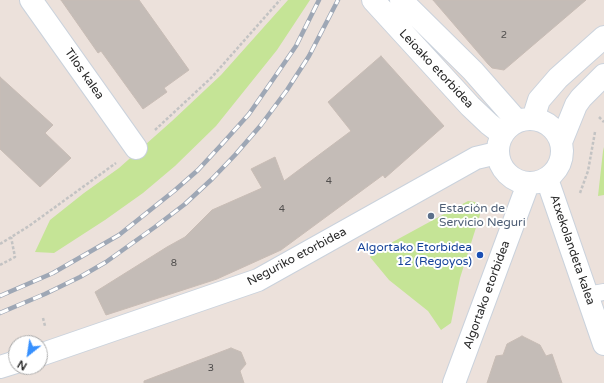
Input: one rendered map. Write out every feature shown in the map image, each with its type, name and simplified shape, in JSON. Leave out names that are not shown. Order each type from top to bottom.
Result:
[{"type":"street","name":"Tilos kalea","points":[[31,0],[136,148]]},
{"type":"street","name":"Leioako etorbidea","points":[[373,0],[470,106],[489,124],[512,132]]},
{"type":"street","points":[[401,0],[473,72],[512,132]]},
{"type":"street","points":[[512,132],[541,120],[550,125],[557,132],[563,152],[560,163],[555,172],[538,181],[519,182],[507,174],[500,162],[512,132],[558,78],[604,37]]},
{"type":"street","points":[[561,142],[576,105],[604,75]]},
{"type":"street","name":"Neguriko etorbidea","points":[[48,352],[258,280],[476,158],[512,132]]},
{"type":"street","name":"Atxekolandeta kalea","points":[[538,181],[596,294],[604,344]]},
{"type":"street","name":"Algortako etorbidea","points":[[454,383],[538,181]]},
{"type":"path","points":[[0,244],[29,226],[136,148],[212,77],[280,0]]},
{"type":"path","points":[[597,124],[600,118],[604,122]]},
{"type":"path","points":[[588,171],[595,130]]},
{"type":"path","points":[[0,266],[15,257],[11,237]]},
{"type":"green space","points":[[288,0],[310,0],[277,50],[216,126],[175,166],[143,193],[105,220],[54,253],[35,252],[50,220],[119,168],[172,121],[221,75]]},
{"type":"green space","points":[[604,147],[604,195],[598,196],[603,151]]},
{"type":"green space","points":[[468,201],[475,202],[479,206],[480,215],[460,278],[451,323],[441,330],[428,311],[389,280],[370,257],[376,248],[389,244]]},
{"type":"building","points":[[61,0],[139,0],[189,70],[164,88],[167,92],[143,109],[101,51],[98,53]]},
{"type":"building","points":[[433,0],[586,0],[504,70],[492,68]]},
{"type":"building","points":[[381,56],[444,126],[385,178],[383,175],[281,250],[217,279],[106,315],[95,292],[185,237],[212,210],[262,188],[251,169],[275,157],[284,181],[351,131],[328,102]]},
{"type":"building","points":[[0,77],[53,125],[45,133],[71,158],[40,187],[0,149]]},
{"type":"building","points":[[522,336],[540,345],[546,356],[552,354],[562,383],[487,383],[496,356],[503,355],[507,344]]},
{"type":"building","points":[[231,348],[241,352],[246,364],[240,371],[244,383],[144,383],[144,381]]},
{"type":"railway","points":[[0,296],[53,273],[119,235],[198,170],[249,114],[296,46],[319,0]]},
{"type":"railway","points":[[0,313],[45,294],[80,277],[106,262],[185,204],[212,179],[261,125],[287,90],[309,56],[338,0]]},
{"type":"place","name":"Estación de Servicio Neguri","points":[[431,216]]},
{"type":"place","name":"Algortako Etorbidea 12 (Regoyos)","points":[[480,255]]}]
